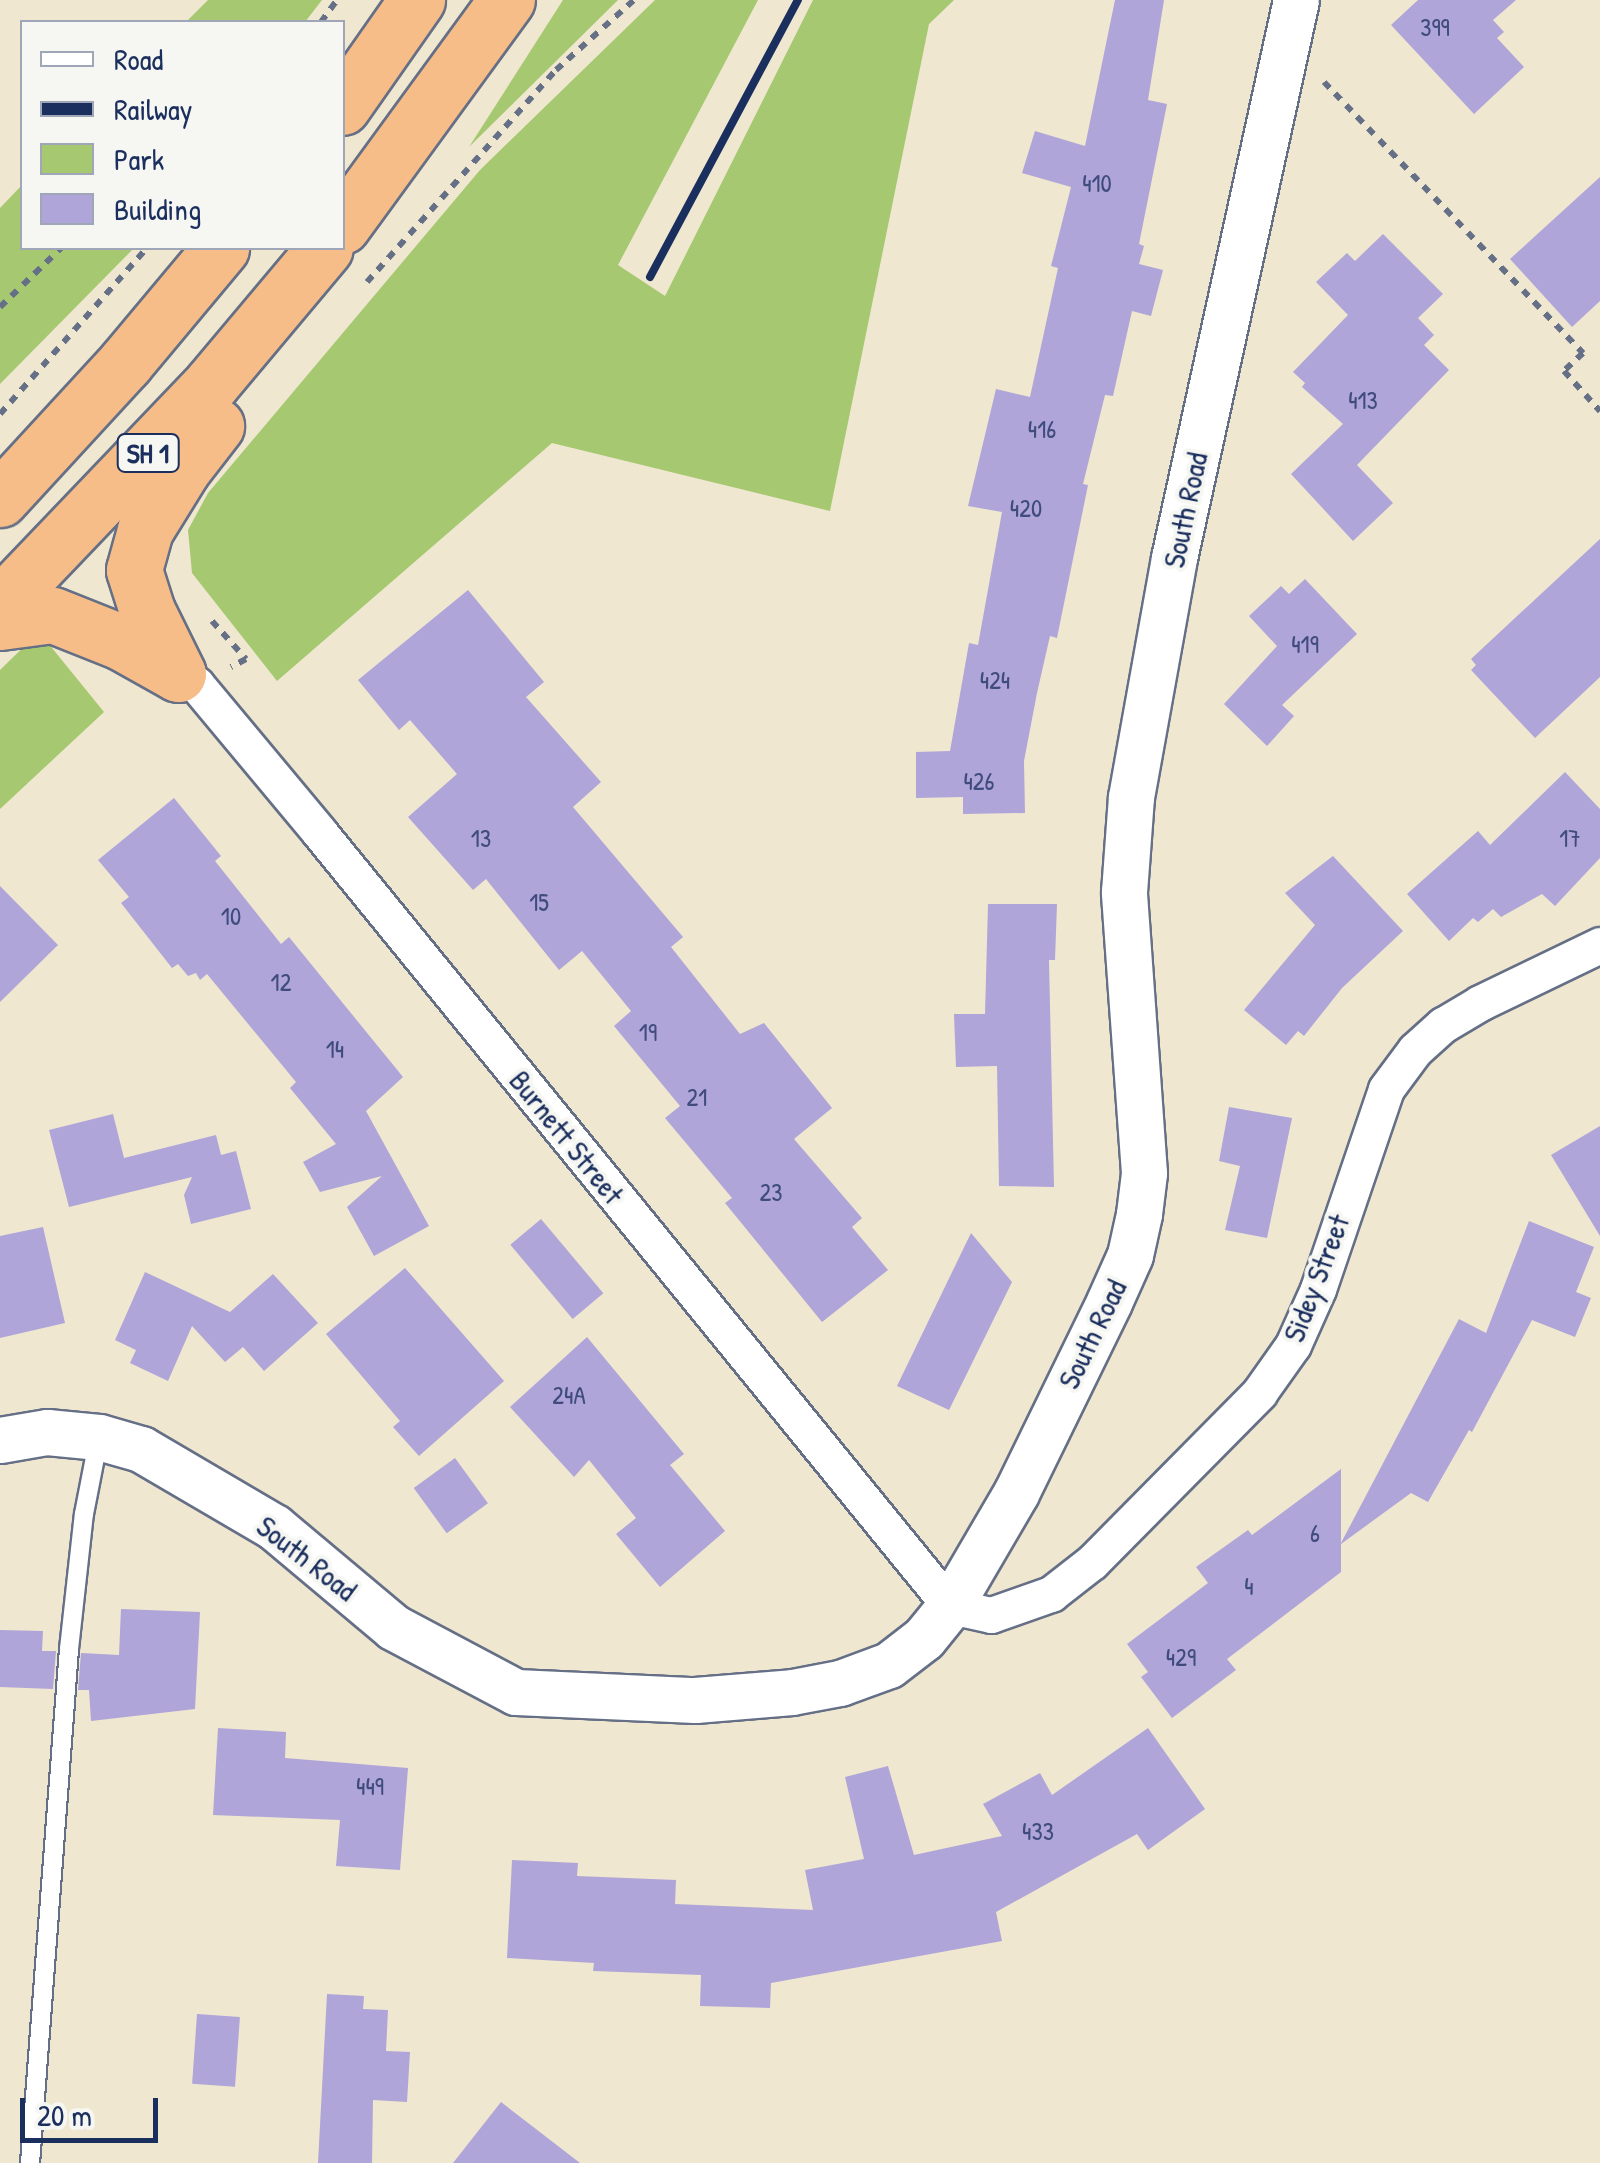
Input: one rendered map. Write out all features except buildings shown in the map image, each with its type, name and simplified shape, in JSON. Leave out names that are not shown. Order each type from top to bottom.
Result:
[{"type":"highway","points":[[345,103],[417,0]]},
{"type":"highway","points":[[345,222],[507,0]]},
{"type":"highway","name":"SH 1","points":[[0,499],[125,363],[220,250]]},
{"type":"highway","name":"SH 1","points":[[0,604],[126,478],[323,250]]},
{"type":"highway","points":[[187,679],[147,611],[134,570],[145,530],[182,470],[266,358],[281,327],[287,293]]},
{"type":"highway","points":[[0,622],[53,615],[121,642],[187,679]]},
{"type":"street","name":"South Road","points":[[0,1440],[47,1432],[99,1437],[140,1450],[274,1527],[392,1628],[516,1692],[695,1700],[824,1686],[889,1665],[924,1638],[950,1606],[1016,1493],[1130,1255],[1144,1173],[1124,892],[1131,798],[1174,558],[1290,21]]},
{"type":"street","name":"Burnett Street","points":[[187,679],[950,1606]]},
{"type":"street","name":"Sidey Street","points":[[950,1606],[991,1614],[1051,1594],[1154,1504],[1259,1392],[1293,1345],[1318,1289],[1386,1089],[1414,1050],[1443,1025],[1480,1003],[1600,945]]},
{"type":"lane","points":[[30,2163],[69,1648],[84,1514],[99,1437]]},
{"type":"path","points":[[322,20],[338,0]]},
{"type":"path","points":[[360,290],[556,70],[634,0]]},
{"type":"path","points":[[1290,21],[1583,353],[1564,371],[1600,411]]},
{"type":"path","points":[[0,307],[59,250]]},
{"type":"path","points":[[0,414],[145,250]]},
{"type":"path","points":[[187,679],[246,659],[206,614]]},
{"type":"green space","points":[[208,0],[322,0],[307,20],[188,20]]},
{"type":"green space","points":[[563,0],[618,0],[469,147]]},
{"type":"green space","points":[[655,0],[758,0],[618,265],[665,296],[813,0],[954,0],[929,24],[830,511],[552,443],[277,681],[192,573],[188,530],[208,493],[480,170]]},
{"type":"green space","points":[[20,187],[20,250],[132,250],[0,384],[0,208]]},
{"type":"green space","points":[[39,632],[104,712],[0,809],[0,670]]},
{"type":"railway","points":[[650,277],[798,0]]}]
